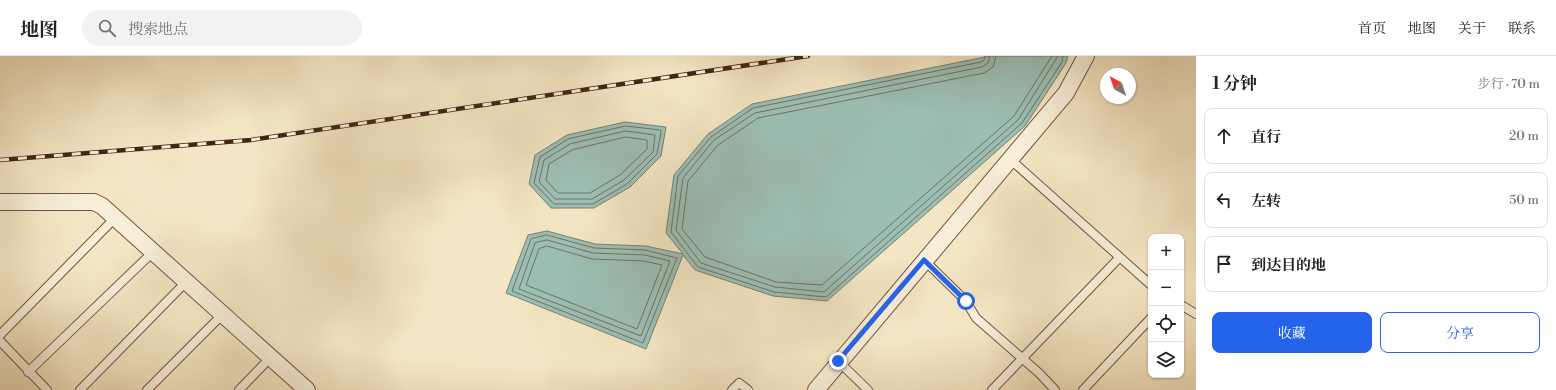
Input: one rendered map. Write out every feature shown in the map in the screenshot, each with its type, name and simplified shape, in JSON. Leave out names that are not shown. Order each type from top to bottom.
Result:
[{"type":"street","points":[[816,390],[838,361],[1011,160],[1066,93],[1086,56]]},
{"type":"street","points":[[0,202],[94,202],[102,206],[307,390]]},
{"type":"lane","points":[[1011,160],[1148,282]]},
{"type":"lane","points":[[0,335],[115,218]]},
{"type":"lane","points":[[28,372],[152,252]]},
{"type":"lane","points":[[992,390],[1119,258]]},
{"type":"lane","points":[[924,260],[966,301],[976,318],[1022,358],[1055,390]]},
{"type":"lane","points":[[80,390],[186,282]]},
{"type":"lane","points":[[1183,306],[1196,314]]},
{"type":"lane","points":[[146,390],[222,315]]},
{"type":"lane","points":[[1083,390],[1148,321]]},
{"type":"lane","points":[[0,341],[28,372],[47,390]]},
{"type":"lane","points":[[239,390],[271,357]]},
{"type":"lane","points":[[838,361],[868,390]]},
{"type":"lane","points":[[732,390],[739,383],[748,390]]},
{"type":"water","points":[[990,56],[1068,56],[1066,63],[1025,126],[827,301],[773,296],[695,270],[683,255],[646,349],[506,293],[528,235],[547,231],[595,244],[646,246],[683,254],[666,233],[674,175],[708,134],[752,104]]},
{"type":"water","points":[[625,122],[666,127],[661,156],[630,187],[594,208],[551,208],[529,184],[535,155],[567,135]]},
{"type":"railway","points":[[0,160],[251,140],[808,56]]},
{"type":"route","points":[[838,361],[924,260],[966,301]]}]
